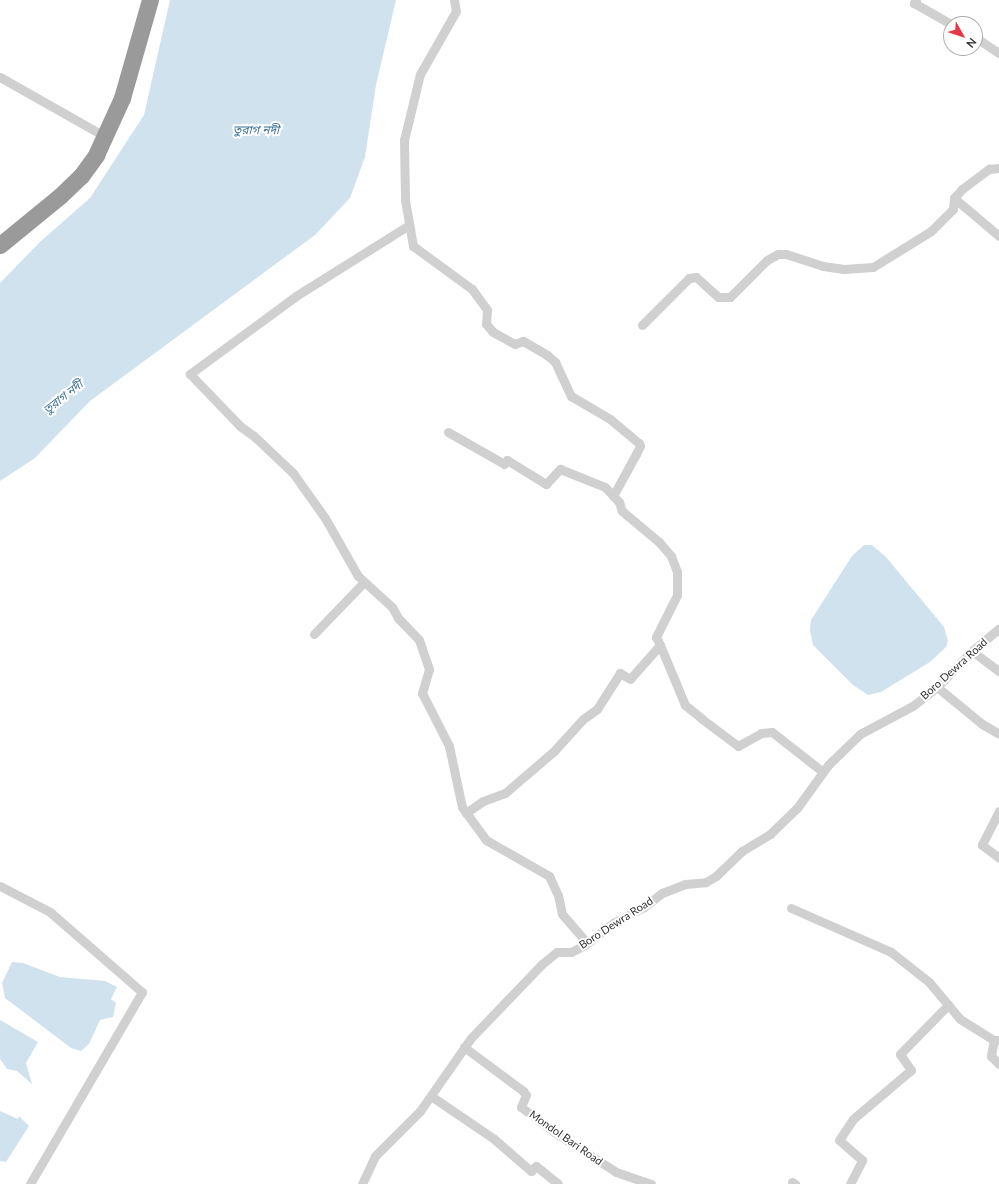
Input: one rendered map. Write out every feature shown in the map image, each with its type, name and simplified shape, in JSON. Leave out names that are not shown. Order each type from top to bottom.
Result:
[{"type":"highway","points":[[0,245],[81,176],[106,138],[135,58],[150,0]]},
{"type":"street","points":[[454,0],[456,11],[420,74],[404,140],[405,200],[413,246],[472,289],[487,310],[486,324],[493,332],[515,344],[523,341],[547,355],[555,362],[571,396],[610,419],[639,443],[640,446],[613,496]]},
{"type":"street","points":[[916,0],[914,3],[943,19]]},
{"type":"street","points":[[983,42],[999,53]]},
{"type":"street","points":[[0,77],[106,138]]},
{"type":"street","points":[[642,325],[689,278],[696,278],[718,298],[730,297],[767,260],[778,254],[786,254],[823,266],[844,270],[873,267],[930,231],[953,209],[954,198],[962,189],[989,169],[999,168]]},
{"type":"street","points":[[954,198],[999,236]]},
{"type":"street","points":[[409,225],[296,296],[190,374],[240,426],[293,473],[326,518],[346,557],[364,582],[392,607],[398,618],[411,629],[424,650],[430,669],[422,693],[449,746],[462,807],[486,840],[549,876],[558,895],[562,914],[587,943]]},
{"type":"street","points":[[448,432],[504,464],[507,460],[546,484],[560,469],[596,482],[613,496],[622,511],[659,542],[671,556],[677,572],[677,594],[656,636],[685,705],[738,746],[746,744],[761,733],[772,732],[823,772]]},
{"type":"street","points":[[314,634],[364,582]]},
{"type":"street","name":"Boro Dewra Road","points":[[362,1184],[375,1156],[420,1110],[464,1047],[497,1009],[542,964],[557,952],[571,952],[587,943],[614,923],[644,907],[662,893],[685,884],[706,882],[716,876],[742,851],[770,834],[797,808],[823,772],[860,734],[914,705],[937,687],[972,651],[999,628]]},
{"type":"street","points":[[466,813],[483,801],[505,793],[554,750],[583,719],[596,709],[620,673],[630,679],[660,645]]},
{"type":"street","points":[[972,651],[999,671]]},
{"type":"street","points":[[937,687],[982,724],[999,734]]},
{"type":"street","points":[[999,811],[982,845],[999,858]]},
{"type":"street","points":[[0,886],[32,900],[50,912],[142,992],[30,1184]]},
{"type":"street","points":[[791,908],[891,952],[929,982],[960,1019],[996,1040],[992,1056],[999,1064]]},
{"type":"street","points":[[850,1184],[862,1160],[839,1140],[853,1119],[911,1070],[900,1054],[948,1005]]},
{"type":"street","name":"Mondol Bari Road","points":[[464,1047],[523,1091],[526,1095],[521,1107],[554,1132],[616,1172],[651,1184]]},
{"type":"street","points":[[431,1096],[494,1139],[531,1171],[536,1166],[558,1184]]},
{"type":"water","name":"তুরাগ নদী","points":[[170,0],[396,0],[376,85],[365,157],[350,198],[315,235],[90,401],[35,458],[0,481],[0,283],[41,241],[90,198],[144,115]]},
{"type":"water","points":[[864,545],[872,545],[886,557],[944,627],[948,641],[946,647],[930,662],[881,692],[868,695],[853,685],[813,645],[810,630],[811,620],[852,556]]},
{"type":"water","points":[[12,962],[23,963],[60,977],[105,981],[117,987],[111,999],[116,1003],[113,1017],[100,1020],[89,1044],[81,1051],[71,1048],[5,998],[2,983]]},
{"type":"water","points":[[0,1020],[38,1042],[26,1063],[32,1084],[17,1071],[7,1069],[0,1059]]},
{"type":"water","points":[[0,1111],[18,1119],[19,1116],[29,1126],[6,1162],[0,1161]]}]
